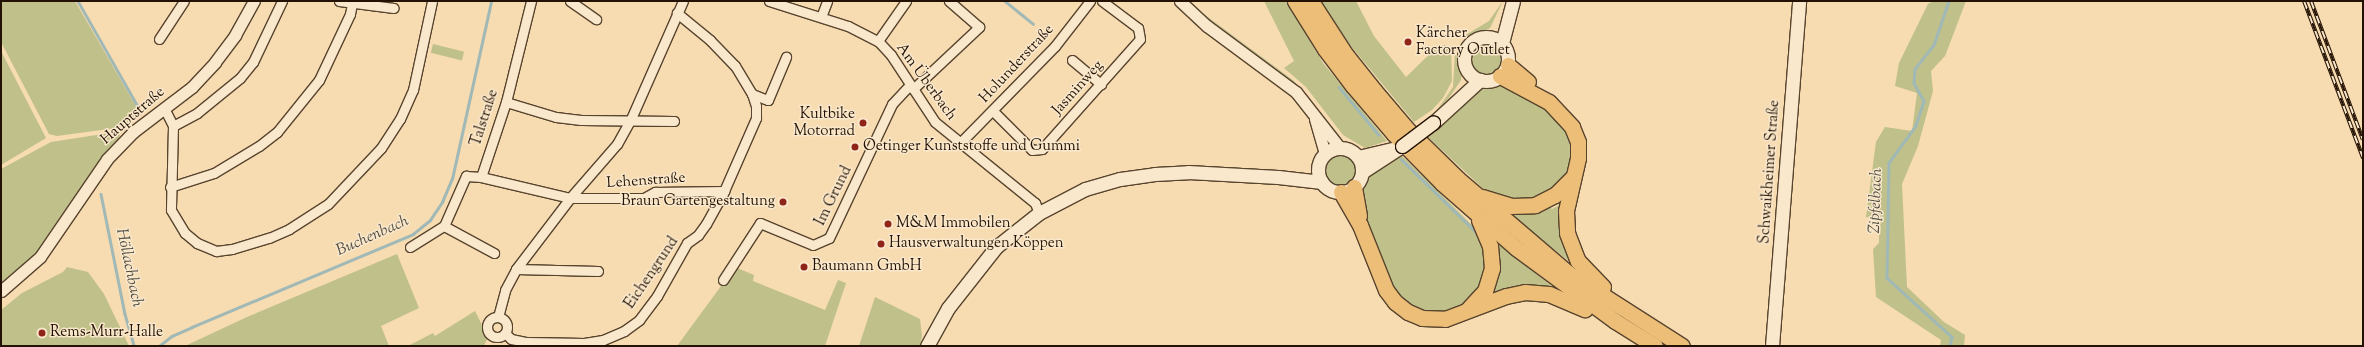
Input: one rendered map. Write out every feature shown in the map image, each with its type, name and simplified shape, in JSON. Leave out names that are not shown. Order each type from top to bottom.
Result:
[{"type":"highway","points":[[1295,1],[1325,49],[1382,120],[1477,215],[1516,248],[1654,346]]},
{"type":"highway","points":[[1311,1],[1346,55],[1374,90],[1417,139],[1476,195],[1568,273],[1608,314]]},
{"type":"highway","points":[[1504,71],[1540,96],[1567,119],[1575,133],[1578,158],[1566,211],[1569,241],[1582,267],[1604,288],[1608,314]]},
{"type":"highway","points":[[1476,195],[1502,204],[1526,207],[1542,203],[1555,195],[1573,176]]},
{"type":"highway","points":[[1347,190],[1384,285],[1395,302],[1408,312],[1430,319],[1452,318],[1506,296],[1532,292],[1549,294],[1608,314],[1682,346]]},
{"type":"highway","points":[[1467,311],[1485,291],[1492,268],[1490,246],[1477,215]]},
{"type":"main road","points":[[1488,36],[1502,43],[1507,51],[1504,71],[1488,81],[1480,80],[1468,71],[1464,60],[1467,48],[1476,39],[1488,36],[1494,31],[1513,1]]},
{"type":"main road","points":[[1502,43],[1513,1]]},
{"type":"main road","name":"Schwaikheimer Straße","points":[[1772,346],[1799,1]]},
{"type":"main road","points":[[1438,119],[1468,71]]},
{"type":"main road","points":[[1384,155],[1358,157],[1348,150],[1340,148],[1325,154],[1318,168],[1322,182],[1332,191],[1347,190],[1362,172],[1384,155],[1402,146],[1438,119],[1480,80]]},
{"type":"main road","points":[[1358,157],[1362,172]]},
{"type":"main road","points":[[1278,177],[1299,175],[1318,168]]},
{"type":"main road","points":[[927,346],[966,283],[996,247],[1039,213],[1085,189],[1120,179],[1155,174],[1188,172],[1278,177],[1322,182]]},
{"type":"street","points":[[159,39],[184,1]]},
{"type":"street","name":"Hauptstraße","points":[[1,291],[40,257],[107,159],[133,132],[192,87],[215,62],[235,35],[254,1]]},
{"type":"street","points":[[173,126],[197,113],[240,78],[253,62],[282,1]]},
{"type":"street","points":[[339,1],[352,4],[394,8]]},
{"type":"street","points":[[164,108],[173,126],[170,187],[171,210],[185,233],[197,243],[216,250],[232,249],[269,238],[289,229],[328,204],[381,148],[400,119],[413,90],[432,1]]},
{"type":"street","name":"Talstraße","points":[[481,177],[506,102],[531,1]]},
{"type":"street","points":[[570,1],[596,19]]},
{"type":"street","name":"Lehenstraße","points":[[498,317],[504,290],[516,269],[570,198],[617,144],[630,121],[683,1]]},
{"type":"street","name":"Am Überbach","points":[[770,1],[848,26],[878,41],[891,55],[934,122],[1035,203],[1039,213]]},
{"type":"street","points":[[821,17],[827,1]]},
{"type":"street","points":[[878,41],[906,1]]},
{"type":"street","points":[[912,87],[980,27],[949,1]]},
{"type":"street","name":"Holunderstraße","points":[[960,143],[1055,46],[1090,1]]},
{"type":"street","name":"Jasminweg","points":[[993,111],[1032,150],[1037,151],[1042,149],[1140,39],[1138,28],[1102,1]]},
{"type":"street","points":[[1180,1],[1214,31],[1284,81],[1309,106],[1340,148]]},
{"type":"street","points":[[170,187],[214,172],[252,151],[277,132],[319,80],[350,14],[352,4]]},
{"type":"street","name":"Eichengrund","points":[[505,333],[511,339],[528,342],[584,343],[604,340],[624,331],[639,320],[657,296],[688,243],[698,235],[706,224],[724,191],[756,118],[752,94],[735,66],[710,40],[677,13]]},
{"type":"street","points":[[752,94],[768,100],[786,57]]},
{"type":"street","points":[[1072,60],[1101,84]]},
{"type":"street","name":"Im Grund","points":[[723,280],[760,223],[813,245],[829,238],[892,104],[912,87]]},
{"type":"street","points":[[506,102],[556,117],[630,121],[674,121]]},
{"type":"street","points":[[1309,106],[1321,134],[1325,154]]},
{"type":"street","points":[[410,247],[444,226],[466,176],[481,177],[570,198]]},
{"type":"street","name":"Lehenstraße","points":[[570,198],[644,198],[655,192],[724,191]]},
{"type":"street","points":[[444,226],[494,253]]},
{"type":"street","points":[[516,269],[598,271]]},
{"type":"street","points":[[498,317],[507,325],[505,333],[496,336],[488,330],[489,321],[498,317]]},
{"type":"green space","points":[[1,1],[75,1],[141,115],[123,127],[57,136],[49,134],[1,42]]},
{"type":"green space","points":[[1186,1],[1293,80],[1339,135],[1336,136],[1290,80],[1212,24]]},
{"type":"green space","points":[[1264,1],[1286,1],[1323,63],[1387,141],[1365,148],[1343,135],[1306,87],[1284,68],[1294,61]]},
{"type":"green space","points":[[1321,1],[1356,1],[1374,36],[1406,77],[1438,46],[1445,45],[1451,48],[1452,81],[1443,98],[1432,110],[1414,122],[1350,45]]},
{"type":"green space","points":[[1503,1],[1490,28],[1481,33],[1464,36],[1489,21]]},
{"type":"green space","points":[[1933,1],[1966,1],[1945,56],[1931,71],[1933,91],[1918,146],[1902,184],[1907,287],[1944,322],[1965,335],[1964,346],[1940,346],[1941,340],[1876,297],[1873,249],[1879,243],[1879,218],[1866,217],[1876,142],[1885,127],[1912,131],[1917,93],[1895,86],[1899,63],[1928,4]]},
{"type":"green space","points":[[1486,41],[1496,44],[1501,49],[1504,59],[1501,69],[1496,74],[1486,77],[1476,74],[1471,69],[1468,59],[1471,49],[1476,44]]},
{"type":"green space","points":[[433,44],[464,52],[462,60],[431,53]]},
{"type":"green space","points":[[1,51],[46,138],[1,165]]},
{"type":"green space","points":[[1455,52],[1462,70],[1461,80],[1449,98],[1435,113],[1453,87]]},
{"type":"green space","points":[[1501,82],[1547,107],[1564,124],[1572,148],[1569,169],[1559,187],[1525,203],[1488,193],[1428,137],[1444,123],[1442,121],[1482,85]]},
{"type":"green space","points":[[116,132],[120,135],[119,139],[36,255],[1,285],[1,169],[51,142]]},
{"type":"green space","points":[[1339,154],[1345,154],[1349,155],[1356,161],[1359,171],[1358,178],[1352,185],[1345,188],[1339,188],[1335,187],[1328,181],[1325,174],[1325,168],[1326,164],[1332,157]]},
{"type":"green space","points":[[1401,155],[1479,232],[1488,260],[1476,295],[1454,311],[1429,313],[1406,304],[1387,281],[1358,199],[1359,189],[1367,175]]},
{"type":"green space","points":[[1561,196],[1574,265],[1502,209],[1547,205],[1552,209],[1558,206]]},
{"type":"green space","points":[[1493,238],[1525,265],[1558,291],[1490,297]]},
{"type":"green space","points":[[397,254],[419,308],[381,326],[389,346],[185,346],[247,317]]},
{"type":"green space","points":[[67,267],[88,272],[104,294],[129,346],[1,346],[1,310],[22,293],[63,272]]},
{"type":"green space","points":[[735,267],[754,275],[753,281],[825,310],[838,280],[846,283],[825,346],[677,346]]},
{"type":"green space","points":[[875,297],[920,319],[922,336],[920,346],[859,346]]},
{"type":"green space","points":[[475,311],[488,337],[484,346],[408,346],[433,333],[435,336]]},
{"type":"waterway","name":"Höllachbach","points":[[78,1],[141,112]]},
{"type":"waterway","name":"Buchenbach","points":[[159,346],[172,336],[192,327],[413,234],[430,220],[442,202],[452,179],[491,1]]},
{"type":"waterway","points":[[1005,1],[1033,24]]},
{"type":"waterway","name":"Zipfelbach","points":[[1949,1],[1934,45],[1915,69],[1914,83],[1924,101],[1916,126],[1889,163],[1887,278],[1952,337],[1950,346]]},
{"type":"waterway","points":[[1339,87],[1379,135]]},
{"type":"waterway","points":[[1401,159],[1477,233]]},
{"type":"waterway","name":"Höllachbach","points":[[101,194],[125,314],[134,346]]},
{"type":"railway","points":[[2304,1],[2363,158]]},
{"type":"railway","points":[[2311,1],[2363,140]]},
{"type":"place","name":"Kärcher Factory Outlet","points":[[1408,42]]},
{"type":"place","name":"Kultbike Motorrad","points":[[863,123]]},
{"type":"place","name":"Oetinger Kunststoffe und Gummi","points":[[855,147]]},
{"type":"place","name":"Braun Gartengestaltung","points":[[783,202]]},
{"type":"place","name":"M&M Immobilen","points":[[888,224]]},
{"type":"place","name":"Hausverwaltungen Köppen","points":[[881,244]]},
{"type":"place","name":"Baumann GmbH","points":[[804,267]]},
{"type":"place","name":"Rems-Murr-Halle","points":[[42,333]]}]
